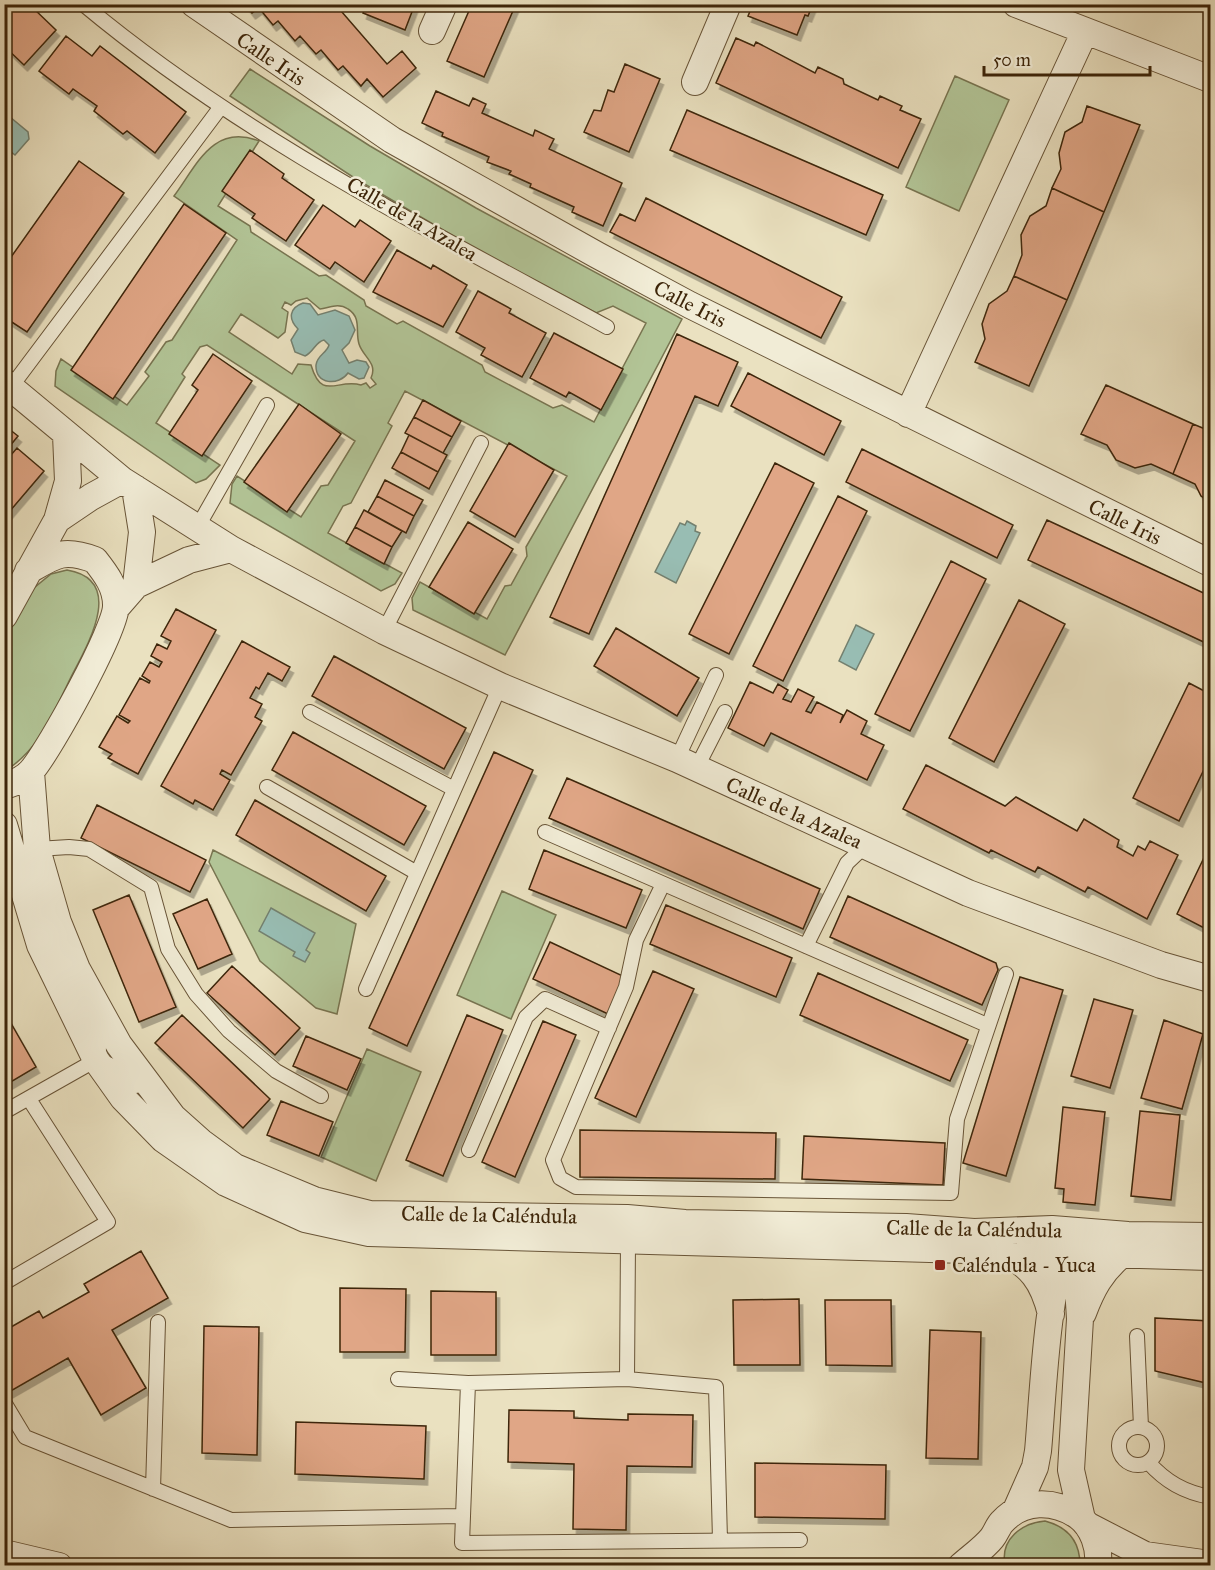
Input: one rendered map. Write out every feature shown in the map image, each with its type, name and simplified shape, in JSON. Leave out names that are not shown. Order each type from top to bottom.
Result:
[{"type":"street","name":"Calle Iris","points":[[194,4],[392,140],[690,305],[1210,563]]},
{"type":"street","points":[[432,31],[444,4]]},
{"type":"street","points":[[695,82],[728,4]]},
{"type":"street","points":[[1016,4],[1210,79]]},
{"type":"street","points":[[908,414],[1085,31]]},
{"type":"street","name":"Calle de la Azalea","points":[[8,385],[128,484],[231,549],[384,631],[500,686],[687,764],[968,893],[1161,965],[1210,979]]},
{"type":"street","points":[[4,616],[57,520],[68,481],[66,435]]},
{"type":"street","points":[[57,520],[91,497],[128,484],[142,532],[136,585]]},
{"type":"street","points":[[116,608],[136,585],[189,560],[231,549]]},
{"type":"street","points":[[4,786],[17,782],[31,772],[46,751],[109,633],[116,608],[114,589],[95,560],[65,552],[28,571]]},
{"type":"street","name":"Calle de la Caléndula","points":[[31,772],[37,849],[58,922],[77,969],[119,1046],[173,1117],[235,1167],[314,1200],[370,1214],[627,1218],[1000,1241],[1067,1251]]},
{"type":"street","name":"Calle de la Caléndula","points":[[4,825],[40,945],[96,1060],[123,1098],[163,1139],[226,1184],[305,1219],[369,1233],[628,1242],[1000,1241],[1052,1229],[1124,1245],[1210,1257]]},
{"type":"street","name":"Calle de la Caléndula","points":[[1124,1245],[1210,1236]]},
{"type":"street","points":[[1000,1241],[1033,1273],[1046,1296],[1051,1315]]},
{"type":"street","points":[[1016,1510],[1035,1467],[1038,1451],[1051,1315],[1058,1272],[1067,1251],[1084,1241],[1124,1245]]},
{"type":"street","points":[[1080,1319],[1092,1289],[1124,1245]]},
{"type":"street","points":[[1067,1251],[1077,1270],[1080,1319],[1071,1470],[1084,1522],[1097,1548],[1098,1566]]},
{"type":"street","points":[[961,1566],[992,1538],[1002,1522],[1016,1510],[1033,1504],[1050,1504],[1067,1509],[1084,1522],[1145,1555],[1210,1564]]},
{"type":"street","points":[[989,1566],[992,1538]]},
{"type":"street","points":[[4,1553],[59,1566]]},
{"type":"lane","name":"Calle de la Azalea","points":[[82,4],[220,108],[416,223],[607,327]]},
{"type":"lane","name":"Calle de la Azalea","points":[[8,385],[220,108]]},
{"type":"lane","points":[[197,528],[267,405]]},
{"type":"lane","points":[[384,631],[481,443]]},
{"type":"lane","points":[[687,764],[716,675]]},
{"type":"lane","points":[[366,989],[500,686]]},
{"type":"lane","points":[[310,712],[454,789]]},
{"type":"lane","points":[[687,764],[725,712]]},
{"type":"lane","points":[[267,787],[417,873]]},
{"type":"lane","points":[[545,832],[987,1025]]},
{"type":"lane","points":[[806,946],[847,863],[866,845]]},
{"type":"lane","points":[[37,849],[69,847],[89,849],[151,887],[168,949],[196,994],[229,1031],[276,1071],[321,1096]]},
{"type":"lane","points":[[663,884],[636,940],[627,987],[553,1160],[560,1178],[576,1187],[951,1193],[957,1119],[1006,974]]},
{"type":"lane","points":[[4,1112],[29,1100],[96,1060],[100,1051],[99,1039],[65,948],[58,922]]},
{"type":"lane","points":[[469,1150],[526,1017],[545,999],[609,1028]]},
{"type":"lane","points":[[96,1060],[110,1062],[122,1070],[147,1099],[173,1117]]},
{"type":"lane","points":[[4,1283],[108,1222],[29,1100]]},
{"type":"lane","points":[[530,1216],[613,1229],[628,1242],[627,1379]]},
{"type":"lane","points":[[628,1242],[642,1231],[685,1223]]},
{"type":"lane","points":[[153,1489],[158,1322]]},
{"type":"lane","points":[[1137,1336],[1141,1427]]},
{"type":"lane","points":[[398,1379],[468,1383],[627,1379],[716,1387],[720,1540]]},
{"type":"lane","points":[[468,1383],[461,1516],[462,1543],[800,1539]]},
{"type":"lane","points":[[4,1402],[25,1437],[231,1520],[461,1516]]},
{"type":"lane","points":[[1134,1427],[1141,1427],[1151,1432],[1156,1442],[1155,1454],[1148,1462],[1135,1464],[1128,1462],[1120,1453],[1120,1440],[1123,1434],[1134,1427]]},
{"type":"lane","points":[[1148,1462],[1164,1480],[1191,1494],[1210,1497]]},
{"type":"green space","points":[[250,69],[370,146],[476,208],[682,319],[505,655],[413,610],[412,598],[420,582],[487,619],[505,586],[511,585],[527,556],[526,547],[567,476],[405,391],[388,423],[392,426],[351,503],[343,506],[328,533],[402,573],[395,584],[381,591],[230,503],[232,484],[237,476],[301,517],[321,486],[328,485],[355,441],[207,345],[200,347],[182,374],[185,377],[156,423],[220,465],[206,479],[196,483],[55,386],[56,371],[61,359],[127,405],[149,376],[145,372],[166,342],[172,340],[237,240],[174,196],[208,150],[218,142],[243,137],[259,141],[218,206],[250,226],[251,232],[319,276],[326,275],[364,300],[366,306],[397,324],[403,321],[482,365],[485,372],[553,408],[562,405],[594,422],[646,323],[613,306],[596,313],[472,247],[356,179],[230,96]],"holes":[[[307,298],[320,309],[341,306],[355,316],[359,344],[373,368],[371,378],[376,384],[370,388],[366,383],[325,386],[315,376],[311,365],[298,364],[292,374],[229,332],[241,314],[278,338],[285,332],[288,312],[282,308],[285,302],[291,305]]]},
{"type":"green space","points":[[955,76],[1009,100],[959,211],[906,187]]},
{"type":"green space","points":[[67,570],[85,576],[95,587],[99,600],[92,633],[44,730],[27,753],[5,771],[5,637],[29,592],[51,574]]},
{"type":"green space","points":[[213,850],[356,924],[337,1014],[316,1008],[260,961],[209,862]]},
{"type":"green space","points":[[502,891],[556,915],[511,1019],[457,995]]},
{"type":"green space","points":[[367,1049],[421,1072],[376,1181],[321,1157]]},
{"type":"green space","points":[[1045,1521],[1060,1527],[1071,1536],[1078,1549],[1080,1565],[1005,1565],[1006,1547],[1014,1534],[1028,1525]]},
{"type":"water","points":[[4,112],[28,132],[29,139],[15,155],[5,147]]},
{"type":"water","points":[[303,303],[310,304],[318,315],[335,310],[349,316],[355,330],[349,343],[342,350],[349,363],[357,360],[366,362],[369,367],[364,378],[359,379],[348,373],[334,381],[323,380],[319,377],[316,365],[329,345],[324,340],[305,356],[295,352],[291,340],[298,329],[291,318],[295,308]]},
{"type":"water","points":[[687,521],[696,526],[695,531],[700,533],[676,583],[655,572],[680,523],[685,525]]},
{"type":"water","points":[[856,625],[874,634],[856,670],[839,661]]},
{"type":"water","points":[[271,908],[315,933],[306,950],[310,953],[305,962],[293,956],[295,952],[259,931]]},
{"type":"building","points":[[4,4],[36,4],[33,8],[56,30],[24,65],[4,46]]},
{"type":"building","points":[[245,4],[324,4],[328,9],[335,4],[387,64],[402,51],[416,68],[383,97],[367,79],[361,86],[343,66],[338,70],[321,50],[316,54],[300,36],[295,41],[278,21],[273,25],[259,8],[252,13]]},
{"type":"building","points":[[366,4],[415,4],[405,30],[363,13]]},
{"type":"building","points":[[472,4],[516,4],[484,77],[447,61]]},
{"type":"building","points":[[753,4],[813,4],[808,16],[805,15],[797,35],[748,16]]},
{"type":"building","points":[[66,36],[92,56],[100,46],[186,112],[155,153],[127,131],[123,134],[94,111],[97,106],[73,89],[69,94],[39,71]]},
{"type":"building","points":[[736,38],[754,46],[756,42],[815,73],[818,67],[843,79],[844,84],[878,100],[880,96],[902,106],[900,110],[921,119],[898,168],[716,83]]},
{"type":"building","points":[[625,64],[660,79],[629,152],[584,132],[594,110],[601,111],[608,90],[614,92]]},
{"type":"building","points":[[436,91],[469,106],[473,98],[486,104],[482,113],[533,136],[535,130],[554,139],[549,149],[622,183],[603,226],[572,212],[574,207],[530,187],[531,184],[509,174],[511,171],[487,162],[489,157],[442,136],[443,133],[422,123]]},
{"type":"building","points":[[1087,106],[1140,125],[1104,212],[1052,188],[1061,169],[1059,153],[1065,132],[1082,122]]},
{"type":"building","points":[[687,110],[883,195],[866,235],[670,150]]},
{"type":"building","points":[[250,150],[284,174],[282,178],[314,200],[286,241],[252,218],[255,214],[222,191]]},
{"type":"building","points":[[79,161],[124,193],[27,332],[4,317],[4,267]]},
{"type":"building","points":[[1052,188],[1104,212],[1067,300],[1014,276],[1022,255],[1021,235],[1030,216],[1046,206]]},
{"type":"building","points":[[646,198],[842,297],[821,338],[610,232],[620,214],[635,221]]},
{"type":"building","points":[[184,204],[226,233],[113,399],[71,370]]},
{"type":"building","points":[[323,205],[355,227],[360,220],[391,241],[364,282],[335,262],[330,269],[295,245]]},
{"type":"building","points":[[397,250],[431,269],[433,265],[467,285],[443,327],[373,292]]},
{"type":"building","points":[[1014,276],[1067,300],[1029,386],[975,362],[985,339],[982,324],[989,304],[1007,291]]},
{"type":"building","points":[[478,291],[511,309],[509,313],[546,333],[522,377],[481,355],[485,348],[456,332]]},
{"type":"building","points":[[554,333],[623,369],[601,410],[569,392],[566,397],[530,378]]},
{"type":"building","points":[[677,334],[738,362],[718,406],[695,396],[589,634],[550,617]]},
{"type":"building","points":[[213,354],[252,381],[202,456],[169,434],[198,390],[192,385]]},
{"type":"building","points":[[748,373],[841,421],[824,455],[731,406]]},
{"type":"building","points":[[1106,385],[1193,424],[1173,474],[1151,464],[1135,468],[1116,460],[1107,445],[1081,434]]},
{"type":"building","points":[[423,400],[461,421],[452,437],[414,417]]},
{"type":"building","points":[[299,404],[341,434],[287,512],[244,482]]},
{"type":"building","points":[[414,417],[452,437],[443,453],[405,433]]},
{"type":"building","points":[[1193,424],[1210,431],[1210,502],[1201,496],[1195,484],[1173,474]]},
{"type":"building","points":[[4,425],[18,436],[5,452],[4,451]]},
{"type":"building","points":[[409,435],[447,455],[438,472],[401,452]]},
{"type":"building","points":[[509,443],[554,470],[515,537],[470,511]]},
{"type":"building","points":[[17,448],[44,471],[4,518],[4,463]]},
{"type":"building","points":[[862,449],[1013,525],[997,558],[846,482]]},
{"type":"building","points":[[401,452],[438,472],[429,489],[392,468]]},
{"type":"building","points":[[775,463],[814,483],[729,654],[689,634]]},
{"type":"building","points":[[385,480],[423,500],[414,516],[377,496]]},
{"type":"building","points":[[377,496],[414,516],[406,533],[368,512]]},
{"type":"building","points":[[838,496],[867,511],[783,681],[753,666]]},
{"type":"building","points":[[364,510],[402,531],[392,547],[355,527]]},
{"type":"building","points":[[1047,520],[1210,596],[1210,645],[1028,560]]},
{"type":"building","points":[[468,522],[513,549],[474,614],[429,587]]},
{"type":"building","points":[[355,527],[392,547],[384,564],[346,543]]},
{"type":"building","points":[[951,561],[986,579],[910,731],[875,714]]},
{"type":"building","points":[[1019,600],[1065,624],[994,762],[949,738]]},
{"type":"building","points":[[176,609],[216,630],[138,774],[108,758],[112,754],[99,747],[117,716],[128,723],[130,721],[119,715],[140,678],[149,683],[150,681],[142,676],[150,662],[159,667],[162,662],[151,656],[157,644],[167,649],[171,641],[161,636]]},
{"type":"building","points":[[616,628],[699,678],[677,716],[594,666]]},
{"type":"building","points":[[242,641],[290,667],[282,681],[268,673],[259,689],[256,687],[250,698],[262,704],[255,717],[262,721],[231,775],[222,770],[220,774],[230,780],[213,810],[195,800],[193,804],[161,786]]},
{"type":"building","points":[[334,656],[466,728],[444,769],[312,696]]},
{"type":"building","points":[[750,682],[773,693],[778,684],[788,690],[783,699],[791,702],[798,689],[814,697],[806,711],[811,713],[817,702],[843,715],[840,723],[847,710],[867,721],[861,734],[884,745],[867,780],[771,733],[764,746],[728,728]]},
{"type":"building","points":[[1189,683],[1210,694],[1210,757],[1179,821],[1133,798]]},
{"type":"building","points":[[293,732],[426,806],[404,845],[272,770]]},
{"type":"building","points":[[494,752],[533,770],[407,1046],[369,1028]]},
{"type":"building","points":[[926,765],[1005,806],[1016,797],[1077,831],[1084,819],[1119,840],[1117,847],[1133,856],[1138,846],[1145,850],[1150,841],[1178,855],[1147,919],[1088,887],[1085,892],[1038,867],[1035,872],[991,850],[989,853],[903,809]]},
{"type":"building","points":[[567,778],[820,889],[803,929],[549,818]]},
{"type":"building","points":[[255,800],[386,876],[366,911],[236,835]]},
{"type":"building","points":[[97,805],[206,860],[190,892],[81,838]]},
{"type":"building","points":[[1210,845],[1210,931],[1177,914]]},
{"type":"building","points":[[544,850],[642,890],[626,928],[529,889]]},
{"type":"building","points":[[129,895],[176,1007],[139,1022],[93,910]]},
{"type":"building","points":[[848,896],[996,963],[998,970],[982,1005],[830,937]]},
{"type":"building","points":[[207,899],[232,954],[198,969],[173,914]]},
{"type":"building","points":[[666,905],[792,958],[776,997],[650,944]]},
{"type":"building","points":[[550,942],[625,977],[608,1014],[533,979]]},
{"type":"building","points":[[232,966],[300,1028],[275,1055],[207,993]]},
{"type":"building","points":[[653,971],[694,989],[636,1117],[595,1098]]},
{"type":"building","points":[[818,973],[968,1040],[950,1081],[800,1015]]},
{"type":"building","points":[[1020,977],[1063,990],[1006,1176],[963,1163]]},
{"type":"building","points":[[1094,999],[1133,1010],[1110,1088],[1071,1076]]},
{"type":"building","points":[[182,1015],[270,1099],[243,1128],[155,1043]]},
{"type":"building","points":[[467,1015],[503,1030],[443,1176],[406,1160]]},
{"type":"building","points":[[8,1018],[36,1067],[4,1086],[4,1021]]},
{"type":"building","points":[[1164,1020],[1203,1034],[1182,1109],[1141,1098]]},
{"type":"building","points":[[543,1021],[576,1035],[515,1177],[482,1162]]},
{"type":"building","points":[[306,1036],[361,1059],[347,1090],[293,1066]]},
{"type":"building","points":[[281,1101],[333,1122],[319,1156],[267,1135]]},
{"type":"building","points":[[1063,1107],[1105,1112],[1095,1205],[1063,1202],[1064,1189],[1055,1188]]},
{"type":"building","points":[[1140,1111],[1180,1115],[1171,1200],[1131,1196]]},
{"type":"building","points":[[580,1130],[776,1133],[775,1179],[580,1177]]},
{"type":"building","points":[[804,1136],[945,1143],[943,1185],[802,1179]]},
{"type":"building","points":[[141,1251],[168,1298],[112,1330],[146,1388],[101,1415],[68,1358],[9,1392],[4,1384],[4,1331],[39,1311],[43,1318],[89,1292],[84,1284]]},
{"type":"building","points":[[340,1288],[406,1289],[405,1352],[340,1352]]},
{"type":"building","points":[[431,1291],[496,1292],[496,1355],[431,1355]]},
{"type":"building","points":[[799,1299],[800,1365],[734,1365],[733,1300]]},
{"type":"building","points":[[825,1300],[891,1300],[892,1366],[826,1365]]},
{"type":"building","points":[[1155,1318],[1210,1321],[1210,1384],[1155,1371]]},
{"type":"building","points":[[204,1326],[259,1327],[257,1455],[202,1453]]},
{"type":"building","points":[[930,1330],[981,1332],[978,1459],[926,1458]]},
{"type":"building","points":[[509,1410],[574,1411],[574,1418],[628,1420],[628,1414],[693,1415],[692,1467],[627,1466],[626,1530],[573,1529],[574,1464],[508,1462]]},
{"type":"building","points":[[296,1422],[426,1426],[424,1479],[295,1474]]},
{"type":"building","points":[[755,1463],[886,1465],[885,1519],[755,1517]]},
{"type":"place","name":"Caléndula - Yuca","points":[[940,1265]]}]
